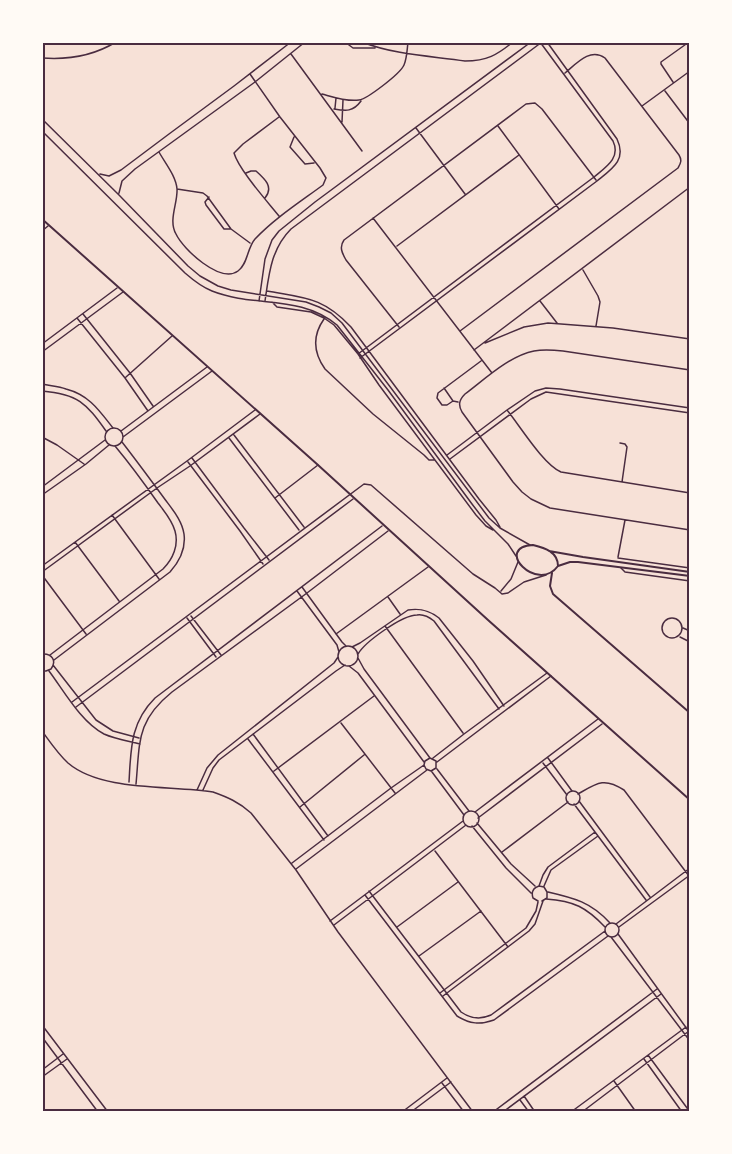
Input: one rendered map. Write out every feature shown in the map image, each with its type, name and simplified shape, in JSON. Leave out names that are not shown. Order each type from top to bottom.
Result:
[{"type":"street","points":[[42,58],[81,57],[116,42]]},
{"type":"street","points":[[98,174],[104,176],[114,174],[291,42]]},
{"type":"street","points":[[119,195],[120,185],[135,169],[255,82],[305,42]]},
{"type":"street","points":[[345,42],[353,48],[376,48],[406,54],[474,61],[491,57],[513,42]]},
{"type":"street","points":[[362,42],[376,48]]},
{"type":"street","points":[[333,109],[343,111],[353,109],[361,100],[392,79],[404,66],[408,42]]},
{"type":"street","points":[[259,301],[265,259],[272,240],[279,231],[531,42]]},
{"type":"street","points":[[265,302],[272,261],[284,236],[541,42],[610,136],[616,151],[613,160],[594,177],[359,353]]},
{"type":"street","points":[[362,357],[617,164],[621,151],[620,145],[547,42]]},
{"type":"street","points":[[674,83],[661,64],[689,42]]},
{"type":"street","points":[[291,53],[362,151]]},
{"type":"street","points":[[460,331],[681,164],[680,157],[604,58],[595,54],[586,57],[564,74]]},
{"type":"street","points":[[642,107],[689,72],[690,77]]},
{"type":"street","points":[[159,152],[174,177],[177,189],[173,220],[174,232],[181,243],[205,265],[223,273],[235,273],[243,267],[251,244],[280,217],[325,183],[326,176],[250,74]]},
{"type":"street","points":[[665,90],[690,124]]},
{"type":"street","points":[[321,94],[361,100]]},
{"type":"street","points":[[333,109],[336,98]]},
{"type":"street","points":[[342,122],[343,99]]},
{"type":"street","points":[[214,100],[218,107]]},
{"type":"street","points":[[400,328],[346,260],[341,251],[342,243],[497,125],[526,104],[539,105],[597,181]]},
{"type":"street","points":[[280,117],[234,151],[235,158],[280,217]]},
{"type":"street","points":[[42,120],[200,276],[218,286],[306,302],[331,313],[342,322],[483,510],[501,528],[531,546]]},
{"type":"street","points":[[497,125],[559,209]]},
{"type":"street","points":[[416,127],[466,195]]},
{"type":"street","points":[[42,131],[185,273],[211,291],[236,298],[304,307],[327,316],[359,353],[485,521],[508,544],[524,568],[535,574],[546,575]]},
{"type":"street","points":[[294,136],[290,147],[302,162],[306,164],[315,162]]},
{"type":"street","points":[[396,247],[519,154]]},
{"type":"street","points":[[246,173],[256,171],[269,186],[265,198]]},
{"type":"street","points":[[474,350],[690,187]]},
{"type":"street","points":[[177,189],[203,193],[231,229],[251,244]]},
{"type":"street","points":[[208,197],[205,203],[218,222],[224,229],[231,229]]},
{"type":"street","points":[[373,218],[493,373]]},
{"type":"street","points":[[43,221],[261,413],[388,531],[690,801]]},
{"type":"street","points":[[42,231],[49,226]]},
{"type":"street","points":[[582,269],[600,302],[596,326]]},
{"type":"street","points":[[42,344],[118,288]]},
{"type":"street","points":[[267,291],[308,299],[329,307],[351,327],[501,528]]},
{"type":"street","points":[[42,352],[123,292]]},
{"type":"street","points":[[540,301],[558,324]]},
{"type":"street","points":[[272,302],[277,307],[311,312],[324,318],[334,325],[359,353]]},
{"type":"street","points":[[83,314],[153,406]]},
{"type":"street","points":[[77,318],[148,411]]},
{"type":"street","points":[[324,318],[319,326],[315,352],[325,369],[373,414],[432,461],[440,460],[507,410],[540,389],[552,388],[690,408]]},
{"type":"street","points":[[483,344],[536,324],[596,326],[690,339]]},
{"type":"street","points":[[125,378],[173,336]]},
{"type":"street","points":[[690,370],[588,354],[543,350],[511,360],[461,397],[459,402],[462,412],[518,488],[536,502],[557,510],[690,530]]},
{"type":"street","points":[[107,355],[112,351]]},
{"type":"street","points":[[362,357],[439,466],[486,526],[496,532]]},
{"type":"street","points":[[459,402],[453,401],[442,405],[437,398],[438,393],[482,360]]},
{"type":"street","points":[[121,431],[208,366]]},
{"type":"street","points":[[123,437],[212,371]]},
{"type":"street","points":[[42,384],[64,388],[81,395],[96,405],[113,428],[121,431],[122,442],[173,512],[184,536],[183,552],[176,566],[54,660],[49,670],[42,671]]},
{"type":"street","points":[[444,388],[453,401]]},
{"type":"street","points":[[42,391],[64,394],[79,400],[91,410],[106,432],[105,440],[109,445],[115,446],[122,442]]},
{"type":"street","points":[[439,466],[510,413],[536,396],[552,392],[690,413]]},
{"type":"street","points":[[42,566],[256,409]]},
{"type":"street","points":[[507,410],[555,470],[690,493]]},
{"type":"street","points":[[86,634],[42,574],[77,546],[261,413]]},
{"type":"street","points":[[106,432],[113,428]]},
{"type":"street","points":[[233,434],[304,528]]},
{"type":"street","points":[[42,437],[86,465]]},
{"type":"street","points":[[229,438],[300,532]]},
{"type":"street","points":[[42,487],[105,440]]},
{"type":"street","points":[[620,443],[627,447],[622,483]]},
{"type":"street","points":[[42,495],[86,465],[109,445]]},
{"type":"street","points":[[50,655],[156,575],[168,564],[174,552],[175,531],[167,516],[115,446]]},
{"type":"street","points":[[246,460],[251,456]]},
{"type":"street","points":[[192,458],[270,560]]},
{"type":"street","points":[[187,461],[263,565]]},
{"type":"street","points":[[274,499],[318,465]]},
{"type":"street","points":[[256,473],[260,469]]},
{"type":"street","points":[[72,702],[364,484],[371,485],[473,574],[502,594],[507,594],[524,582],[552,573],[558,566],[570,562],[619,567],[690,581]]},
{"type":"street","points":[[76,707],[354,498]]},
{"type":"street","points":[[285,512],[289,508]]},
{"type":"street","points":[[167,516],[173,512]]},
{"type":"street","points":[[112,514],[160,580]]},
{"type":"street","points":[[619,567],[618,560],[625,520]]},
{"type":"street","points":[[129,784],[131,742],[139,718],[155,698],[383,526]]},
{"type":"street","points":[[136,785],[140,738],[145,722],[157,705],[388,531]]},
{"type":"street","points":[[74,542],[119,602]]},
{"type":"street","points":[[500,592],[511,579],[518,559],[517,552],[526,546],[542,547],[583,557],[690,570]]},
{"type":"street","points":[[549,550],[558,561],[558,566]]},
{"type":"street","points":[[336,633],[428,566]]},
{"type":"street","points":[[641,572],[690,576]]},
{"type":"street","points":[[552,573],[550,586],[553,594],[690,713]]},
{"type":"street","points":[[302,586],[346,646]]},
{"type":"street","points":[[197,790],[207,768],[214,759],[246,731],[334,663],[338,657],[337,645],[296,591]]},
{"type":"street","points":[[133,592],[137,597]]},
{"type":"street","points":[[388,596],[400,614]]},
{"type":"street","points":[[339,652],[346,646],[360,643],[400,614],[408,610],[424,609],[439,618],[473,661],[502,707]]},
{"type":"street","points":[[190,614],[222,656]]},
{"type":"street","points":[[358,654],[363,646],[410,616],[429,617],[505,711]]},
{"type":"street","points":[[186,617],[217,659]]},
{"type":"street","points":[[679,637],[683,628],[681,622],[672,618],[666,620],[662,626],[662,632],[666,637],[673,639],[679,637],[690,642]]},
{"type":"street","points":[[385,625],[464,734]]},
{"type":"street","points":[[683,628],[690,631]]},
{"type":"street","points":[[352,646],[364,669],[431,758],[437,762]]},
{"type":"street","points":[[42,654],[50,655],[54,660]]},
{"type":"street","points":[[330,921],[463,821],[464,815],[431,771],[427,770],[358,673],[341,662],[338,657]]},
{"type":"street","points":[[203,790],[222,757],[339,669],[355,663],[358,658]]},
{"type":"street","points":[[468,665],[473,661]]},
{"type":"street","points":[[53,665],[91,715],[101,724],[113,731],[140,738]]},
{"type":"street","points":[[49,670],[87,721],[97,730],[108,736],[140,744]]},
{"type":"street","points":[[291,864],[547,673]]},
{"type":"street","points":[[551,676],[437,762],[436,768],[470,811],[475,812],[599,719]]},
{"type":"street","points":[[274,772],[374,696]]},
{"type":"street","points":[[340,722],[395,794]]},
{"type":"street","points":[[478,818],[603,723]]},
{"type":"street","points":[[42,731],[58,753],[80,771],[103,780],[203,790],[224,795],[251,813],[296,870],[330,921],[473,1112]]},
{"type":"street","points":[[246,731],[299,807],[330,843]]},
{"type":"street","points":[[253,734],[304,803],[326,838]]},
{"type":"street","points":[[299,807],[365,755]]},
{"type":"street","points":[[547,758],[572,791],[578,794],[579,801],[648,899]]},
{"type":"street","points":[[542,762],[567,795],[568,802]]},
{"type":"street","points":[[431,771],[436,768]]},
{"type":"street","points":[[296,870],[427,770]]},
{"type":"street","points":[[578,794],[596,783],[605,782],[615,784],[624,790],[689,875],[619,927],[618,934],[690,1032],[584,1111],[580,1105]]},
{"type":"street","points":[[567,795],[572,791]]},
{"type":"street","points":[[574,804],[579,801]]},
{"type":"street","points":[[568,802],[574,804],[651,903]]},
{"type":"street","points":[[502,852],[568,802]]},
{"type":"street","points":[[464,815],[470,811]]},
{"type":"street","points":[[463,821],[466,825],[472,826],[477,823],[478,818],[475,812]]},
{"type":"street","points":[[477,823],[511,864],[537,886],[544,887]]},
{"type":"street","points":[[333,925],[466,825]]},
{"type":"street","points":[[472,826],[506,868],[538,902]]},
{"type":"street","points":[[532,893],[548,867],[601,832]]},
{"type":"street","points":[[544,887],[551,870],[597,834]]},
{"type":"street","points":[[434,850],[509,948]]},
{"type":"street","points":[[616,924],[690,868]]},
{"type":"street","points":[[396,927],[458,882]]},
{"type":"street","points":[[544,887],[547,892],[584,902],[599,912],[609,923],[619,927]]},
{"type":"street","points":[[369,891],[461,1012],[476,1018],[491,1015],[605,931]]},
{"type":"street","points":[[443,997],[529,931],[535,924],[547,892]]},
{"type":"street","points":[[364,895],[458,1016],[475,1024],[494,1020],[610,936],[614,937],[618,934]]},
{"type":"street","points":[[538,902],[567,901],[582,907],[594,916],[605,927],[605,931],[690,1041]]},
{"type":"street","points":[[440,993],[526,928],[538,902]]},
{"type":"street","points":[[419,957],[481,911]]},
{"type":"street","points":[[605,927],[609,923]]},
{"type":"street","points":[[535,983],[538,987]]},
{"type":"street","points":[[493,1112],[657,989]]},
{"type":"street","points":[[503,1112],[661,994]]},
{"type":"street","points":[[42,1025],[108,1112]]},
{"type":"street","points":[[571,1112],[686,1027]]},
{"type":"street","points":[[42,1037],[98,1112]]},
{"type":"street","points":[[42,1070],[64,1054]]},
{"type":"street","points":[[648,1054],[690,1112]]},
{"type":"street","points":[[643,1058],[682,1112]]},
{"type":"street","points":[[42,1077],[67,1059]]},
{"type":"street","points":[[559,1062],[563,1067]]},
{"type":"street","points":[[402,1112],[448,1078]]},
{"type":"street","points":[[613,1081],[636,1112]]},
{"type":"street","points":[[442,1082],[464,1112]]},
{"type":"street","points":[[411,1112],[451,1082]]},
{"type":"street","points":[[524,1096],[536,1112]]},
{"type":"street","points":[[519,1099],[529,1112]]}]
